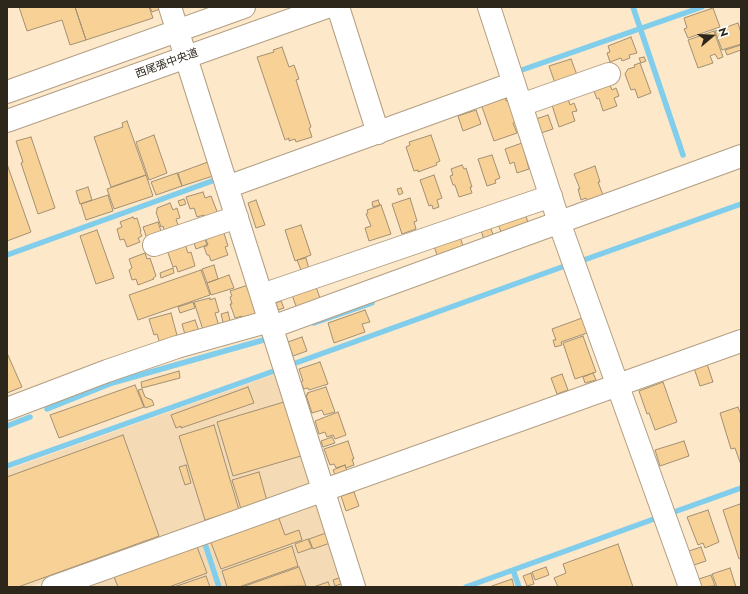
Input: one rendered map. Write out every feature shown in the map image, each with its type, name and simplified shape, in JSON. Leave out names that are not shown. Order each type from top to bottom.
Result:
[{"type":"street","points":[[170,7],[354,587]]},
{"type":"street","points":[[7,92],[244,7]]},
{"type":"street","name":"西尾張中央道","points":[[7,121],[327,7]]},
{"type":"street","points":[[338,7],[378,132]]},
{"type":"street","points":[[489,7],[559,222],[690,587]]},
{"type":"street","points":[[521,105],[609,74]]},
{"type":"street","points":[[228,187],[514,84]]},
{"type":"street","points":[[7,409],[107,371],[163,352],[271,324],[741,156]]},
{"type":"street","points":[[262,296],[550,196]]},
{"type":"street","points":[[154,245],[237,217]]},
{"type":"street","points":[[63,585],[741,341]]},
{"type":"shaded area","points":[[278,373],[313,478],[308,488],[29,587],[7,587],[7,470]]},
{"type":"shaded area","points":[[317,501],[347,587],[79,587]]},
{"type":"building","points":[[19,7],[75,7],[86,40],[70,45],[62,20],[27,31]]},
{"type":"building","points":[[75,7],[149,7],[153,18],[86,40]]},
{"type":"building","points":[[150,7],[160,7],[160,9],[152,12]]},
{"type":"building","points":[[713,8],[720,27],[688,38],[684,29],[687,28],[684,18]]},
{"type":"building","points":[[738,23],[741,33],[741,44],[722,50],[715,31]]},
{"type":"building","points":[[714,31],[723,57],[718,59],[715,54],[710,56],[713,63],[698,68],[688,40]]},
{"type":"building","points":[[631,37],[637,53],[629,55],[630,58],[622,61],[621,58],[610,62],[607,53],[610,52],[608,46]]},
{"type":"building","points":[[741,45],[741,50],[727,55],[725,50]]},
{"type":"building","points":[[282,47],[289,67],[294,65],[299,79],[296,80],[311,127],[309,128],[312,137],[296,142],[295,139],[289,141],[289,138],[285,140],[257,57],[274,52],[273,50]]},
{"type":"building","points":[[644,57],[646,61],[641,63],[639,58]]},
{"type":"building","points":[[571,59],[577,75],[555,83],[549,66]]},
{"type":"building","points":[[640,63],[651,93],[638,98],[635,89],[631,90],[625,74],[628,69],[635,67],[634,65]]},
{"type":"building","points":[[610,85],[612,90],[616,88],[619,96],[614,98],[617,106],[603,111],[599,98],[597,99],[594,91]]},
{"type":"building","points":[[505,96],[506,101],[509,100],[516,122],[513,123],[517,133],[494,141],[481,104]]},
{"type":"building","points":[[568,99],[570,105],[574,103],[577,111],[572,112],[575,121],[559,127],[552,105]]},
{"type":"building","points":[[476,110],[481,124],[463,131],[458,116]]},
{"type":"building","points":[[548,115],[553,129],[541,133],[536,119]]},
{"type":"building","points":[[127,121],[146,175],[111,187],[94,137],[123,127],[122,123]]},
{"type":"building","points":[[154,135],[167,173],[149,180],[136,142]]},
{"type":"building","points":[[431,135],[440,161],[436,163],[437,165],[418,172],[418,170],[414,171],[406,147],[410,145],[409,142]]},
{"type":"building","points":[[31,137],[55,208],[38,214],[21,163],[23,162],[16,141]]},
{"type":"building","points":[[522,143],[529,169],[517,173],[514,162],[510,164],[505,149]]},
{"type":"building","points":[[492,155],[500,178],[495,180],[496,183],[487,186],[478,159]]},
{"type":"building","points":[[208,162],[213,176],[182,186],[178,173]]},
{"type":"building","points":[[7,164],[31,232],[7,241]]},
{"type":"building","points":[[462,165],[464,169],[466,168],[472,187],[470,187],[472,193],[459,197],[450,176],[453,175],[451,169]]},
{"type":"building","points":[[595,166],[600,182],[598,182],[603,195],[587,200],[586,198],[581,200],[578,189],[580,189],[574,174]]},
{"type":"building","points":[[177,173],[182,186],[156,195],[151,182]]},
{"type":"building","points":[[146,175],[153,196],[114,209],[107,189]]},
{"type":"building","points":[[434,175],[442,198],[437,200],[439,207],[433,209],[432,205],[429,206],[420,180]]},
{"type":"building","points":[[88,187],[92,200],[80,204],[76,191]]},
{"type":"building","points":[[401,188],[403,193],[399,195],[397,189]]},
{"type":"building","points":[[203,192],[205,198],[211,196],[218,214],[205,219],[204,215],[197,217],[194,208],[190,209],[186,197]]},
{"type":"building","points":[[108,195],[113,211],[86,220],[81,204]]},
{"type":"building","points":[[410,198],[417,221],[414,222],[416,229],[402,234],[392,204]]},
{"type":"building","points":[[184,199],[186,204],[180,206],[178,201]]},
{"type":"building","points":[[256,200],[265,225],[256,228],[248,203]]},
{"type":"building","points":[[378,200],[380,205],[373,207],[372,202]]},
{"type":"building","points":[[170,203],[173,210],[177,208],[180,218],[176,219],[179,228],[165,233],[163,226],[161,227],[156,212],[157,208]]},
{"type":"building","points":[[381,205],[391,234],[369,241],[365,228],[371,226],[366,214],[368,213],[367,210]]},
{"type":"building","points":[[525,214],[529,225],[502,234],[497,222]]},
{"type":"building","points":[[133,217],[134,219],[137,218],[142,236],[138,238],[140,242],[127,247],[124,239],[120,240],[117,229],[122,227],[120,222]]},
{"type":"building","points":[[158,222],[162,234],[147,239],[143,227]]},
{"type":"building","points":[[489,224],[494,237],[484,240],[480,227]]},
{"type":"building","points":[[301,225],[311,255],[295,261],[285,230]]},
{"type":"building","points":[[97,230],[114,278],[96,284],[80,236]]},
{"type":"building","points":[[223,230],[228,246],[225,247],[228,255],[211,261],[204,247],[208,245],[205,237]]},
{"type":"building","points":[[459,234],[463,246],[438,258],[433,243]]},
{"type":"building","points":[[204,236],[207,245],[196,249],[193,240]]},
{"type":"building","points":[[185,244],[188,253],[191,252],[195,266],[178,272],[176,266],[173,267],[167,250]]},
{"type":"building","points":[[145,253],[147,259],[150,258],[156,276],[153,278],[154,279],[138,285],[136,279],[132,280],[129,270],[132,268],[129,259]]},
{"type":"building","points":[[306,258],[310,273],[303,275],[297,260]]},
{"type":"building","points":[[214,265],[218,279],[207,283],[202,269]]},
{"type":"building","points":[[173,268],[174,273],[161,278],[160,273]]},
{"type":"building","points":[[201,270],[210,295],[138,320],[129,295]]},
{"type":"building","points":[[229,275],[234,288],[211,295],[207,283]]},
{"type":"building","points":[[315,284],[321,301],[297,309],[291,292]]},
{"type":"building","points":[[248,285],[257,316],[244,321],[242,316],[235,318],[230,304],[232,304],[230,297],[232,296],[230,291]]},
{"type":"building","points":[[210,298],[210,300],[215,298],[219,312],[215,313],[219,326],[203,330],[194,302]]},
{"type":"building","points":[[281,301],[284,308],[278,310],[276,303]]},
{"type":"building","points":[[193,302],[195,308],[180,313],[178,307]]},
{"type":"building","points":[[365,310],[370,322],[362,324],[365,332],[334,343],[328,323]]},
{"type":"building","points":[[228,312],[231,325],[224,326],[221,314]]},
{"type":"building","points":[[171,313],[178,339],[160,344],[157,334],[154,335],[149,319]]},
{"type":"building","points":[[582,318],[587,333],[561,342],[562,345],[555,347],[553,340],[556,340],[552,329]]},
{"type":"building","points":[[195,320],[200,334],[186,338],[182,324]]},
{"type":"building","points":[[583,336],[596,372],[575,379],[563,343]]},
{"type":"building","points":[[302,337],[307,351],[293,356],[288,342]]},
{"type":"building","points":[[7,353],[22,387],[7,393]]},
{"type":"building","points":[[320,362],[328,384],[309,390],[308,388],[304,389],[301,382],[303,381],[299,369]]},
{"type":"building","points":[[707,364],[713,382],[700,386],[694,368]]},
{"type":"building","points":[[179,371],[180,378],[142,388],[141,382]]},
{"type":"building","points":[[593,373],[596,380],[585,383],[583,377]]},
{"type":"building","points":[[562,374],[568,390],[557,394],[551,378]]},
{"type":"building","points":[[663,382],[677,422],[655,430],[649,413],[647,414],[639,391]]},
{"type":"building","points":[[135,385],[144,407],[59,438],[50,415]]},
{"type":"building","points":[[248,387],[254,403],[181,428],[181,426],[176,428],[171,415]]},
{"type":"building","points":[[326,387],[335,412],[324,415],[322,410],[312,413],[306,395],[308,395],[307,393]]},
{"type":"building","points":[[142,389],[145,397],[152,400],[154,405],[145,408],[138,390]]},
{"type":"building","points":[[284,402],[301,456],[233,476],[217,422]]},
{"type":"building","points":[[738,407],[741,415],[741,465],[735,448],[731,449],[720,413]]},
{"type":"building","points":[[338,412],[346,435],[335,439],[333,435],[327,437],[325,432],[319,434],[315,421]]},
{"type":"building","points":[[214,425],[239,510],[205,520],[179,436]]},
{"type":"building","points":[[123,435],[159,536],[18,587],[7,587],[7,477]]},
{"type":"building","points":[[332,437],[335,443],[323,447],[321,441]]},
{"type":"building","points":[[348,441],[354,459],[352,459],[354,465],[346,468],[345,465],[336,468],[334,464],[330,465],[324,449]]},
{"type":"building","points":[[684,441],[689,456],[660,466],[655,450]]},
{"type":"building","points":[[186,465],[191,483],[185,485],[179,467]]},
{"type":"building","points":[[345,465],[347,471],[335,475],[333,470]]},
{"type":"building","points":[[259,472],[267,501],[241,509],[232,480]]},
{"type":"building","points":[[354,492],[359,506],[346,511],[341,496]]},
{"type":"building","points":[[740,504],[741,558],[739,559],[723,510]]},
{"type":"building","points":[[708,510],[719,542],[705,548],[703,543],[698,545],[687,517]]},
{"type":"building","points":[[278,516],[285,535],[299,530],[302,540],[221,569],[210,540]]},
{"type":"building","points":[[326,533],[330,543],[313,549],[309,539]]},
{"type":"building","points":[[308,539],[312,548],[298,553],[295,544]]},
{"type":"building","points":[[196,544],[207,573],[169,587],[118,587],[113,574]]},
{"type":"building","points":[[618,544],[633,587],[558,587],[554,578],[566,573],[563,564]]},
{"type":"building","points":[[292,546],[298,566],[239,587],[227,587],[222,571]]},
{"type":"building","points":[[701,547],[706,561],[691,566],[686,552]]},
{"type":"building","points":[[299,567],[306,586],[242,587]]},
{"type":"building","points":[[546,567],[549,575],[535,580],[532,572]]},
{"type":"building","points":[[730,568],[736,587],[717,587],[712,574]]},
{"type":"building","points":[[531,573],[534,584],[527,586],[523,576]]},
{"type":"building","points":[[711,575],[715,586],[698,587],[696,580]]},
{"type":"building","points":[[206,576],[210,587],[174,587]]},
{"type":"building","points":[[339,578],[341,584],[335,586],[333,580]]},
{"type":"building","points":[[512,579],[514,587],[489,587]]},
{"type":"building","points":[[328,582],[330,587],[313,587]]},
{"type":"waterway","points":[[633,7],[683,155]]},
{"type":"waterway","points":[[519,71],[702,7]]},
{"type":"waterway","points":[[7,255],[212,181]]},
{"type":"waterway","points":[[581,261],[741,204]]},
{"type":"waterway","points":[[293,364],[562,267]]},
{"type":"waterway","points":[[314,323],[372,303]]},
{"type":"waterway","points":[[47,409],[112,383],[267,339]]},
{"type":"waterway","points":[[7,466],[274,371]]},
{"type":"waterway","points":[[7,426],[30,417]]},
{"type":"waterway","points":[[674,512],[741,488]]},
{"type":"waterway","points":[[466,587],[654,519]]},
{"type":"waterway","points":[[205,544],[219,587]]},
{"type":"waterway","points":[[513,570],[519,587]]}]
